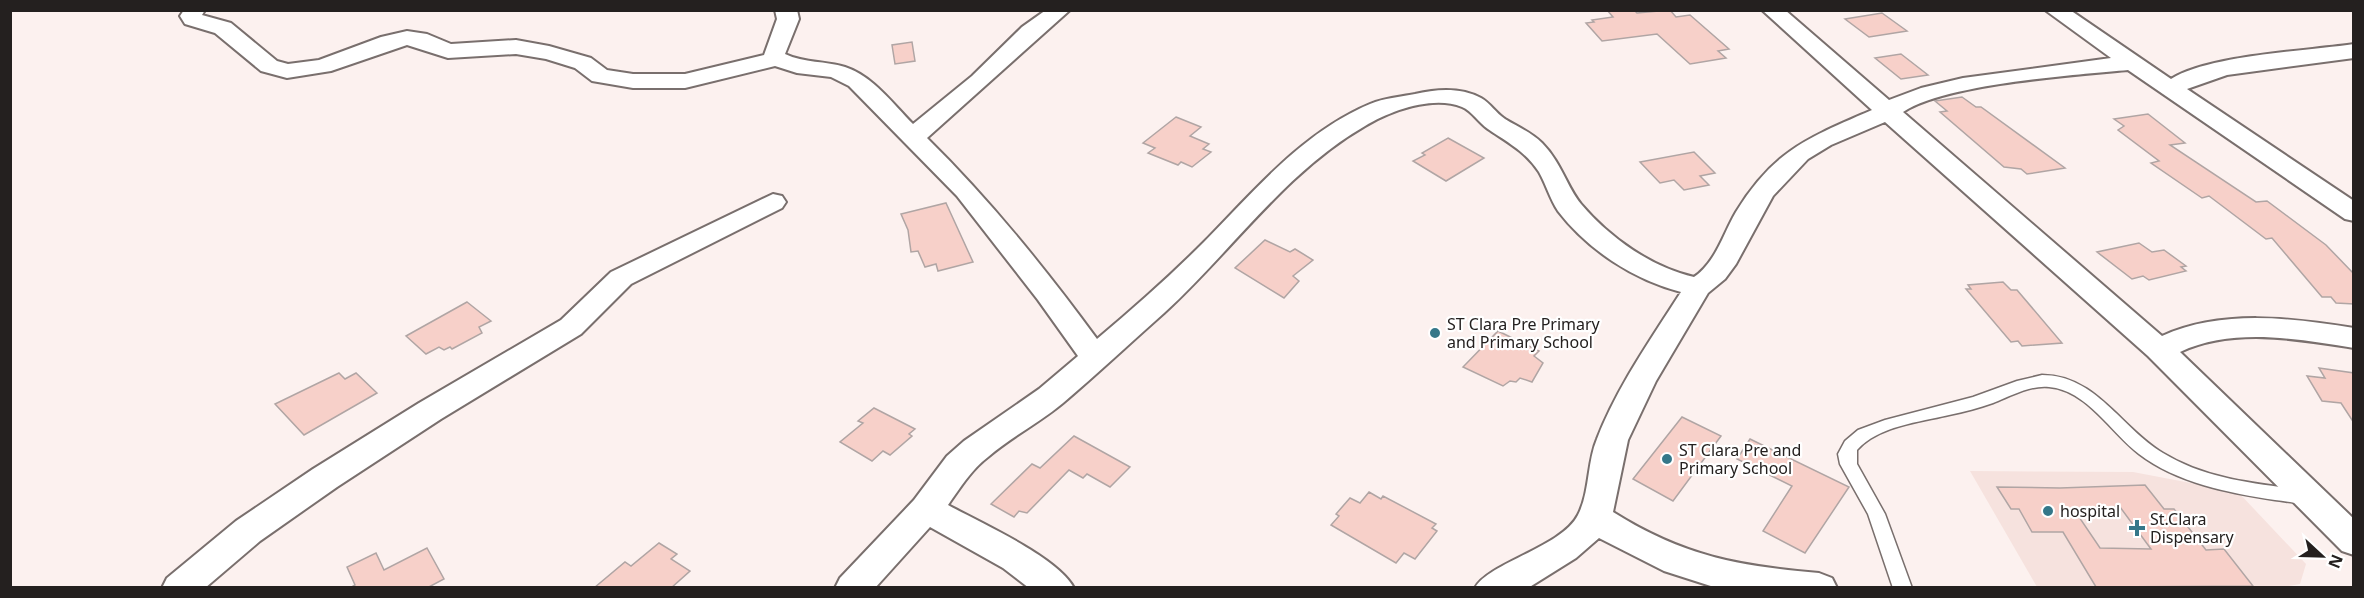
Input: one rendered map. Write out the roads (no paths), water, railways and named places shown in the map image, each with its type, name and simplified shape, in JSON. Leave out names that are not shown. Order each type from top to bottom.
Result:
[{"type":"street","points":[[195,10],[191,16],[193,19],[223,28],[269,66],[279,70],[322,66],[388,42],[407,38],[419,39],[448,51],[516,47],[549,53],[583,63],[600,76],[633,81],[685,81],[777,58],[801,67],[829,68],[846,74],[914,136],[966,191],[1048,293],[1094,357]]},
{"type":"street","points":[[777,58],[774,54],[788,19],[786,10]]},
{"type":"street","points":[[914,136],[980,81],[1030,32],[1060,10]]},
{"type":"street","points":[[1772,10],[2159,349],[2354,541]]},
{"type":"street","points":[[2055,10],[2354,213]]},
{"type":"street","points":[[2171,90],[2185,79],[2221,70],[2354,51]]},
{"type":"street","points":[[1493,588],[1589,529],[1595,518],[1612,440],[1641,381],[1698,287],[1718,272],[1767,185],[1790,161],[1815,145],[1887,112],[1903,99],[2028,75],[2132,63]]},
{"type":"street","points":[[853,588],[926,509],[959,465],[975,449],[1050,397],[1186,277],[1268,190],[1314,148],[1355,121],[1380,108],[1436,96],[1458,98],[1473,103],[1495,123],[1528,143],[1551,171],[1569,207],[1616,252],[1665,279],[1698,287]]},
{"type":"street","points":[[180,588],[248,531],[325,478],[430,411],[571,327],[621,278],[773,202]]},
{"type":"street","points":[[2159,349],[2177,339],[2218,330],[2263,328],[2354,338]]},
{"type":"street","points":[[926,509],[1015,558],[1056,588]]},
{"type":"street","points":[[1595,518],[1631,542],[1666,559],[1702,571],[1742,580],[1819,588]]},
{"type":"lane","points":[[1903,588],[1875,509],[1851,468],[1847,455],[1850,445],[1861,435],[1884,427],[1977,402],[2032,383],[2051,381],[2084,395],[2156,457],[2189,473],[2251,490],[2310,497]]},
{"type":"place","name":"ST Clara Pre Primary and Primary School","points":[[1435,333]]},
{"type":"place","name":"ST Clara Pre and Primary School","points":[[1667,459]]},
{"type":"place","name":"hospital","points":[[2048,511]]},
{"type":"place","name":"St.Clara Dispensary","points":[[2137,528]]}]
